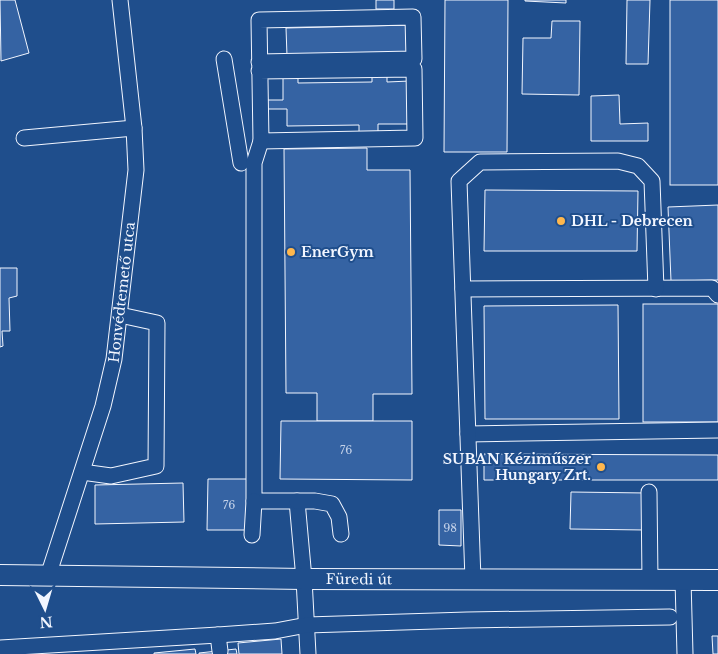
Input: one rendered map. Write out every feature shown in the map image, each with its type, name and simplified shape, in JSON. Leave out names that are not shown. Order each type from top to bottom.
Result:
[{"type":"main road","name":"Füredi út","points":[[0,575],[304,579],[718,580]]},
{"type":"street","name":"Honvédtemető utca","points":[[48,576],[108,387],[120,315],[136,170],[134,128],[120,0]]},
{"type":"street","points":[[252,535],[254,501],[254,163],[261,141],[259,66],[259,20],[413,17],[414,59],[259,66]]},
{"type":"street","points":[[224,59],[241,163]]},
{"type":"street","points":[[259,66],[414,68],[415,138],[261,141]]},
{"type":"street","points":[[24,138],[134,128]]},
{"type":"street","points":[[473,580],[459,181],[480,162],[618,161],[638,166],[652,181],[656,288]]},
{"type":"street","points":[[463,289],[712,288],[718,295]]},
{"type":"street","points":[[82,472],[111,476],[156,466],[158,323],[120,315]]},
{"type":"street","points":[[468,434],[718,430]]},
{"type":"street","points":[[649,492],[650,580]]},
{"type":"street","points":[[254,501],[297,500],[332,504],[339,517],[342,534]]},
{"type":"street","points":[[297,500],[308,654]]},
{"type":"street","points":[[682,580],[685,654]]},
{"type":"street","points":[[0,648],[44,650],[274,631],[307,625],[670,617]]},
{"type":"street","points":[[218,635],[220,651]]},
{"type":"building","points":[[0,0],[15,0],[29,53],[1,61]]},
{"type":"building","points":[[376,0],[394,0],[394,9],[376,9]]},
{"type":"building","points":[[445,0],[508,0],[507,152],[444,152]]},
{"type":"building","points":[[566,0],[566,3],[525,1]]},
{"type":"building","points":[[627,0],[650,0],[648,64],[626,64]]},
{"type":"building","points":[[670,0],[718,0],[718,185],[670,185]]},
{"type":"building","points":[[552,21],[580,21],[579,95],[522,94],[523,38],[551,38]]},
{"type":"building","points":[[411,25],[412,53],[287,56],[286,28]]},
{"type":"building","points":[[298,73],[298,83],[372,82],[372,76],[387,76],[387,82],[410,81],[411,124],[378,124],[378,134],[359,134],[359,125],[287,126],[287,109],[265,109],[264,100],[283,100],[283,74]]},
{"type":"building","points":[[619,95],[620,124],[648,123],[648,141],[591,141],[591,96]]},
{"type":"building","points":[[367,148],[367,170],[410,170],[412,394],[373,394],[373,421],[317,421],[317,393],[286,393],[284,149]]},
{"type":"building","name":"DHL - Debrecen","points":[[485,190],[638,191],[637,251],[484,251]]},
{"type":"building","points":[[718,205],[718,280],[671,281],[668,207]]},
{"type":"building","points":[[0,268],[17,268],[17,296],[9,298],[10,331],[2,331],[3,346],[0,347]]},
{"type":"building","points":[[643,304],[718,304],[718,422],[643,422]]},
{"type":"building","points":[[618,305],[619,419],[485,419],[484,306]]},
{"type":"building","points":[[281,421],[412,421],[412,480],[280,479]]},
{"type":"building","name":"SUBAN Kéziműszer Hungary Zrt.","points":[[484,454],[718,455],[718,480],[484,480]]},
{"type":"building","points":[[208,479],[251,479],[251,530],[207,530]]},
{"type":"building","points":[[183,483],[184,522],[95,524],[95,485]]},
{"type":"building","points":[[571,492],[646,493],[645,530],[570,529]]},
{"type":"building","points":[[439,510],[461,510],[461,546],[439,545]]},
{"type":"building","points":[[712,636],[718,636],[718,654],[713,654]]},
{"type":"building","points":[[281,639],[282,654],[239,654],[238,643]]},
{"type":"building","points":[[195,649],[196,654],[154,654],[154,653]]},
{"type":"building","points":[[236,649],[237,654],[199,654],[199,653]]},
{"type":"place","name":"DHL - Debrecen","points":[[561,221]]},
{"type":"place","name":"EnerGym","points":[[291,252]]},
{"type":"place","name":"SUBAN Kéziműszer Hungary Zrt.","points":[[601,467]]}]
